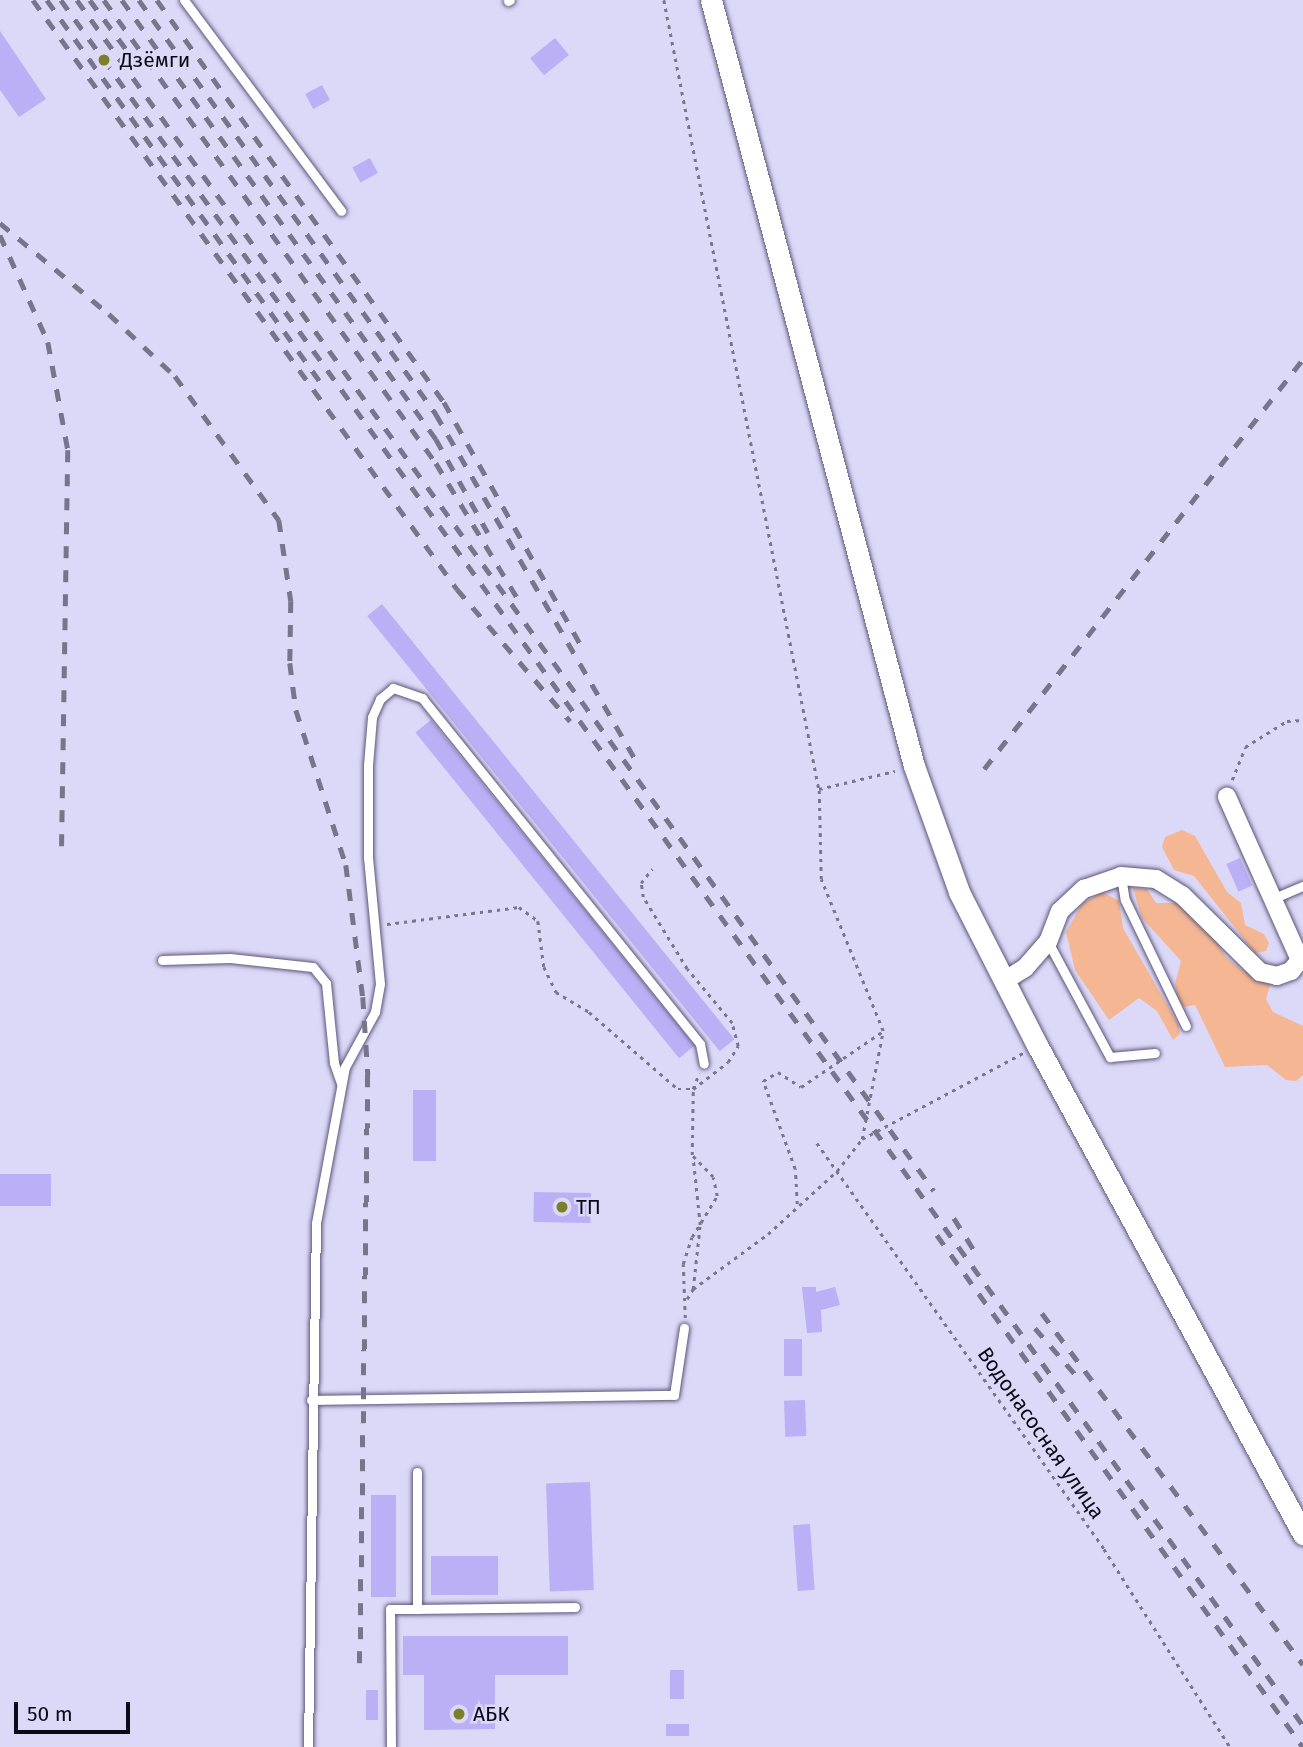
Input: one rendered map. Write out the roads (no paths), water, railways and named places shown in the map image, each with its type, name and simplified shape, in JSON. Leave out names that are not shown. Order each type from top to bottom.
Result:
[{"type":"street","points":[[711,0],[914,766],[960,892],[1037,1045],[1303,1534]]},
{"type":"street","points":[[1004,981],[1025,968],[1048,942],[1060,911],[1084,889],[1121,876],[1156,879],[1182,895],[1260,972],[1284,974],[1300,960],[1227,797]]},
{"type":"lane","points":[[184,0],[341,211]]},
{"type":"lane","points":[[309,1747],[311,1400],[316,1223],[345,1067],[375,1012],[380,984],[368,858],[368,765],[372,717],[380,699],[393,688],[422,698],[700,1044],[704,1064]]},
{"type":"lane","points":[[1121,876],[1125,900],[1185,1026]]},
{"type":"lane","points":[[1272,899],[1303,886]]},
{"type":"lane","points":[[1048,942],[1110,1057],[1156,1053]]},
{"type":"lane","points":[[162,960],[230,958],[313,967],[326,983],[334,1063],[341,1085]]},
{"type":"lane","points":[[311,1400],[674,1395],[684,1328]]},
{"type":"lane","points":[[416,1609],[417,1472]]},
{"type":"lane","points":[[391,1747],[390,1609],[575,1607]]},
{"type":"railway","points":[[33,0],[457,589],[570,721]]},
{"type":"railway","points":[[47,0],[322,384]]},
{"type":"railway","points":[[61,0],[1303,1725]]},
{"type":"railway","points":[[77,0],[934,1191]]},
{"type":"railway","points":[[90,0],[140,68]]},
{"type":"railway","points":[[104,0],[436,463],[518,599]]},
{"type":"railway","points":[[122,0],[436,439],[488,533]]},
{"type":"railway","points":[[139,0],[436,414],[638,764]]},
{"type":"railway","points":[[157,0],[444,402],[581,645]]},
{"type":"railway","points":[[0,223],[109,314],[175,376],[279,520],[291,601],[290,663],[296,710],[346,865],[363,997],[368,1075],[360,1666]]},
{"type":"railway","points":[[0,235],[48,342],[68,450],[62,846]]},
{"type":"railway","points":[[984,769],[1303,359]]},
{"type":"railway","points":[[954,1218],[979,1258]]},
{"type":"railway","points":[[937,1235],[1303,1747]]},
{"type":"railway","points":[[1042,1313],[1303,1665]]},
{"type":"railway","points":[[1035,1328],[1081,1381]]},
{"type":"place","name":"Дзёмги","points":[[104,60]]},
{"type":"place","name":"ТП","points":[[562,1207]]},
{"type":"place","name":"АБК","points":[[459,1714]]}]
